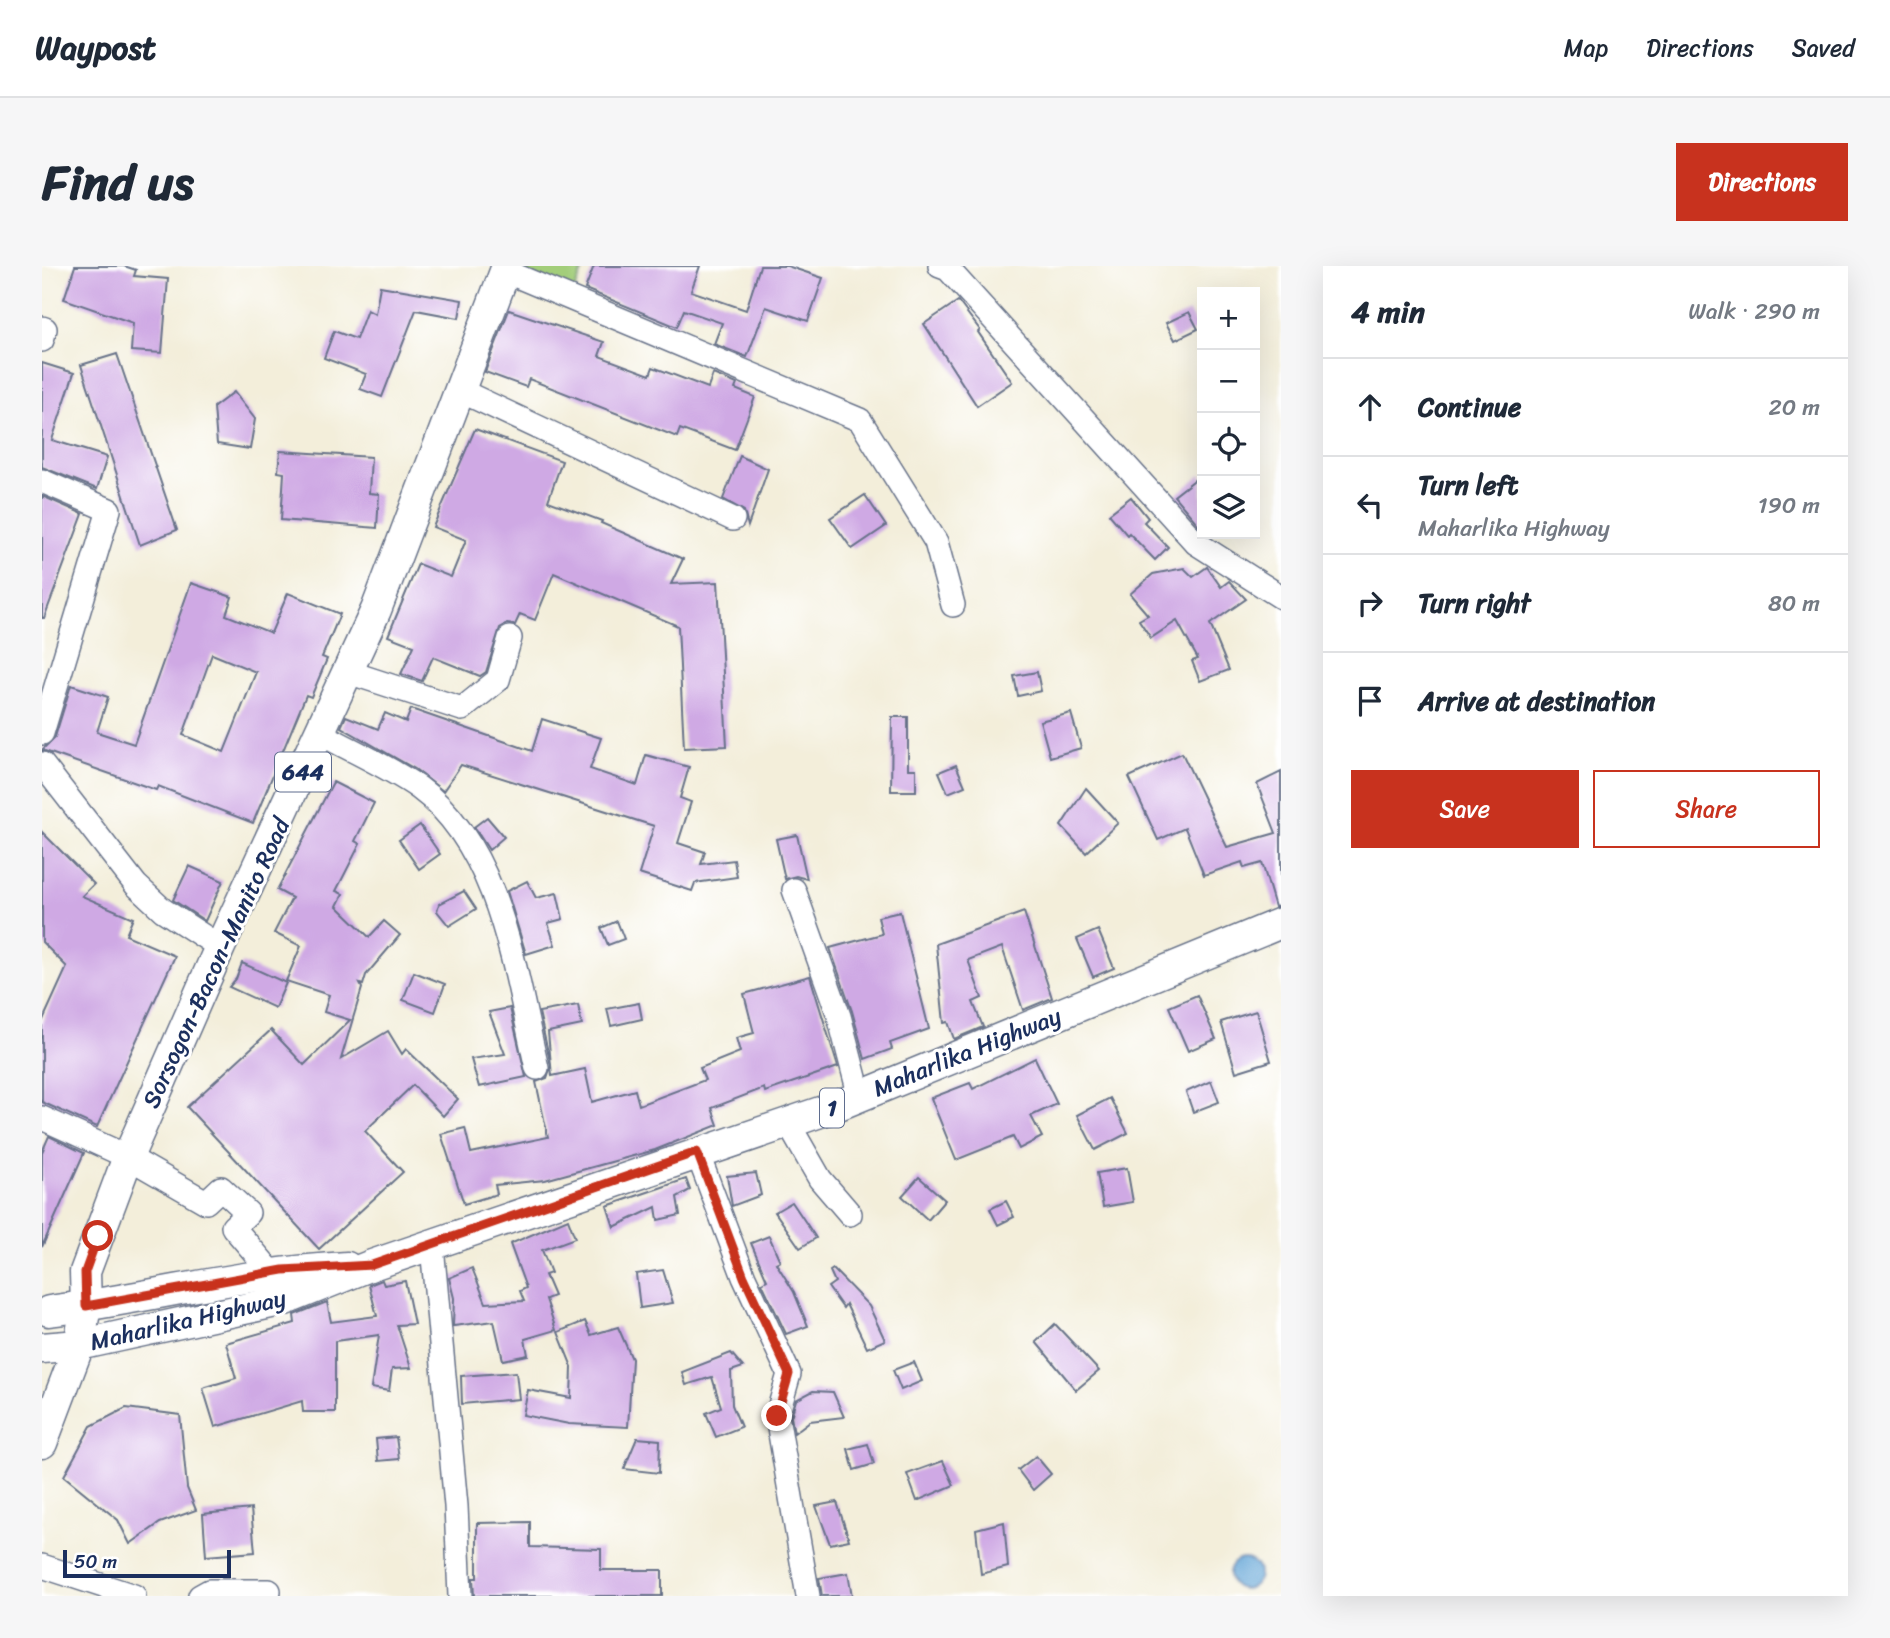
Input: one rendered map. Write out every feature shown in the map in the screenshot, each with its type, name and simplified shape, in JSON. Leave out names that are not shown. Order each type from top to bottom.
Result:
[{"type":"main road","name":"Sorsogon-Bacon-Manito Road","points":[[44,1320],[85,1272],[128,1157],[220,947],[376,610],[506,268]]},
{"type":"main road","name":"Maharlika Highway","points":[[42,1348],[79,1345],[285,1300],[372,1265],[860,1097],[1281,923]]},
{"type":"main road","name":"Maharlika Highway","points":[[44,1320],[86,1306],[272,1273],[372,1265]]},
{"type":"main road","name":"Sorsogon-Bacon-Manito Road","points":[[42,1443],[79,1345],[86,1306],[85,1272]]},
{"type":"street","points":[[940,266],[948,269],[1196,543],[1281,597]]},
{"type":"street","points":[[506,268],[860,420],[936,542],[953,605]]},
{"type":"street","points":[[42,328],[46,329],[42,340]]},
{"type":"street","points":[[459,390],[733,519]]},
{"type":"street","points":[[42,481],[109,510],[42,733]]},
{"type":"street","points":[[348,672],[462,709],[498,680],[510,638]]},
{"type":"street","points":[[320,733],[418,788],[459,825],[492,886],[537,1068]]},
{"type":"street","points":[[42,764],[136,885],[163,910],[220,947]]},
{"type":"street","points":[[794,890],[839,1016],[860,1097]]},
{"type":"street","points":[[42,1118],[128,1157],[206,1202],[221,1188],[247,1213],[233,1227],[272,1273]]},
{"type":"street","points":[[788,1123],[820,1179],[850,1214]]},
{"type":"street","points":[[697,1152],[744,1277],[789,1374],[777,1416],[808,1596]]},
{"type":"street","points":[[432,1246],[456,1506],[460,1596]]},
{"type":"street","points":[[42,1566],[134,1596]]},
{"type":"street","points":[[200,1596],[209,1591],[269,1591]]},
{"type":"green space","points":[[524,266],[584,266],[574,292],[522,272]]},
{"type":"water","points":[[1244,1559],[1255,1563],[1259,1574],[1255,1585],[1244,1589],[1233,1585],[1229,1574],[1233,1563]]},
{"type":"building","points":[[75,266],[124,266],[136,270],[134,276],[168,279],[162,353],[131,351],[133,323],[64,299]]},
{"type":"building","points":[[594,266],[700,266],[691,291],[746,310],[760,266],[787,266],[823,278],[808,321],[766,307],[747,357],[714,344],[722,323],[684,310],[677,327],[585,289]]},
{"type":"building","points":[[380,286],[462,300],[459,318],[416,310],[382,397],[360,389],[366,374],[324,358],[334,331],[356,339],[367,310],[375,314]]},
{"type":"building","points":[[958,301],[980,330],[978,332],[1012,382],[977,406],[924,324]]},
{"type":"building","points":[[509,310],[604,342],[599,356],[650,375],[653,367],[708,388],[713,374],[737,384],[735,389],[755,397],[735,450],[680,429],[677,437],[529,379],[526,387],[485,372]]},
{"type":"building","points":[[1189,312],[1197,329],[1175,340],[1166,323]]},
{"type":"building","points":[[117,354],[177,530],[140,545],[81,365]]},
{"type":"building","points":[[42,363],[74,373],[52,440],[107,457],[97,489],[42,467]]},
{"type":"building","points":[[234,392],[255,419],[250,449],[217,444],[214,407]]},
{"type":"building","points":[[475,429],[562,461],[548,501],[602,521],[601,523],[683,559],[671,584],[718,582],[727,746],[684,748],[678,626],[554,573],[535,620],[520,614],[515,625],[507,624],[500,628],[486,672],[480,676],[433,657],[422,681],[401,674],[414,646],[388,636],[418,564],[451,577],[466,540],[433,527]]},
{"type":"building","points":[[280,451],[371,457],[369,493],[379,494],[377,528],[281,520],[284,473],[278,472]]},
{"type":"building","points":[[740,456],[768,469],[748,526],[744,511],[723,499]]},
{"type":"building","points":[[1197,478],[1197,523],[1174,496]]},
{"type":"building","points":[[865,495],[886,526],[852,549],[830,518]]},
{"type":"building","points":[[42,496],[83,514],[44,618],[42,618]]},
{"type":"building","points":[[1131,497],[1148,518],[1144,522],[1168,547],[1155,560],[1129,533],[1127,535],[1109,514]]},
{"type":"building","points":[[1207,567],[1221,587],[1229,581],[1246,599],[1210,624],[1229,670],[1200,681],[1192,661],[1198,659],[1177,621],[1151,638],[1139,620],[1148,615],[1130,594],[1153,574],[1184,568],[1193,577]]},
{"type":"building","points":[[191,583],[232,597],[226,615],[271,633],[288,593],[340,614],[322,657],[327,659],[311,697],[306,695],[253,823],[158,786],[156,790],[42,750],[55,737],[71,685],[108,697],[97,732],[134,744]],"holes":[[[212,654],[256,672],[224,752],[183,735]]]},
{"type":"building","points":[[1037,672],[1041,691],[1018,696],[1014,676]]},
{"type":"building","points":[[411,709],[532,751],[542,719],[601,738],[590,769],[637,785],[646,755],[689,767],[680,798],[691,802],[678,843],[705,852],[701,864],[734,860],[737,877],[695,883],[692,891],[639,874],[654,826],[461,765],[443,791],[415,769],[341,727],[346,716],[378,729],[385,713],[406,722]]},
{"type":"building","points":[[1071,713],[1081,748],[1050,757],[1040,721]]},
{"type":"building","points":[[892,717],[908,717],[908,769],[916,769],[916,791],[891,791]]},
{"type":"building","points":[[1182,753],[1227,847],[1276,833],[1257,784],[1281,772],[1281,906],[1275,907],[1262,863],[1244,868],[1242,862],[1204,875],[1185,828],[1158,840],[1129,777]]},
{"type":"building","points":[[956,765],[965,786],[948,793],[939,772]]},
{"type":"building","points":[[333,782],[374,803],[355,841],[360,844],[336,891],[343,894],[337,906],[369,937],[384,921],[400,935],[366,975],[363,985],[360,984],[362,988],[341,1059],[388,1031],[402,1054],[406,1049],[458,1099],[443,1116],[413,1085],[365,1131],[403,1172],[319,1249],[187,1107],[271,1030],[304,1065],[350,1020],[324,1012],[329,995],[286,981],[301,946],[274,933],[292,898],[277,890]]},
{"type":"building","points":[[1086,788],[1118,823],[1086,853],[1061,826]]},
{"type":"building","points":[[487,817],[504,837],[489,850],[474,827]]},
{"type":"building","points":[[420,825],[440,854],[419,869],[399,840]]},
{"type":"building","points":[[42,832],[94,884],[82,896],[133,918],[126,935],[175,956],[97,1127],[42,1102],[42,1022],[67,967],[42,942]]},
{"type":"building","points":[[797,835],[807,879],[796,876],[785,879],[776,839]]},
{"type":"building","points":[[189,866],[223,881],[205,921],[173,900]]},
{"type":"building","points":[[527,881],[536,898],[557,893],[563,919],[548,923],[555,945],[526,954],[507,891]]},
{"type":"building","points":[[464,891],[476,909],[449,926],[437,911],[439,904]]},
{"type":"building","points":[[900,912],[929,1029],[890,1043],[892,1049],[865,1059],[830,948],[882,934],[878,917]]},
{"type":"building","points":[[1024,912],[1052,998],[1023,1010],[1002,947],[968,960],[982,998],[973,1002],[983,1027],[954,1039],[948,1022],[944,1023],[936,944]]},
{"type":"building","points":[[617,921],[624,939],[608,945],[601,928]]},
{"type":"building","points":[[1098,930],[1114,968],[1093,977],[1077,939]]},
{"type":"building","points":[[242,963],[286,983],[275,1008],[229,987],[236,979]]},
{"type":"building","points":[[414,972],[445,984],[435,1012],[403,1000]]},
{"type":"building","points":[[810,976],[838,1067],[765,1092],[764,1088],[712,1108],[718,1125],[655,1150],[545,1180],[495,1185],[497,1194],[464,1204],[441,1134],[465,1128],[471,1153],[548,1137],[536,1082],[547,1078],[551,1066],[539,1012],[578,1005],[582,1025],[548,1032],[552,1076],[585,1069],[592,1102],[635,1090],[639,1105],[705,1080],[700,1068],[740,1052],[736,1038],[754,1033],[744,994]]},
{"type":"building","points":[[1197,995],[1216,1039],[1188,1051],[1169,1007]]},
{"type":"building","points":[[639,1003],[642,1019],[611,1026],[607,1009]]},
{"type":"building","points":[[510,1008],[526,1077],[479,1087],[471,1059],[505,1054],[489,1012]]},
{"type":"building","points":[[1256,1011],[1271,1061],[1236,1072],[1221,1022]]},
{"type":"building","points":[[1035,1058],[1057,1104],[1031,1116],[1042,1137],[1019,1149],[1013,1137],[956,1160],[931,1098],[970,1083],[973,1089]]},
{"type":"building","points":[[1211,1081],[1219,1102],[1193,1112],[1186,1092]]},
{"type":"building","points":[[1110,1098],[1128,1133],[1095,1150],[1077,1115]]},
{"type":"building","points":[[49,1136],[84,1153],[42,1247],[42,1152]]},
{"type":"building","points":[[1127,1168],[1133,1202],[1103,1207],[1097,1173]]},
{"type":"building","points":[[756,1173],[761,1195],[732,1206],[727,1176]]},
{"type":"building","points":[[919,1177],[945,1200],[928,1220],[902,1196]]},
{"type":"building","points":[[686,1179],[690,1190],[677,1197],[680,1215],[658,1220],[656,1207],[614,1227],[607,1206]]},
{"type":"building","points":[[1006,1201],[1014,1217],[998,1225],[990,1209]]},
{"type":"building","points":[[792,1202],[816,1238],[800,1248],[775,1212]]},
{"type":"building","points":[[568,1219],[575,1238],[542,1250],[551,1273],[545,1275],[554,1296],[546,1299],[556,1330],[525,1339],[528,1355],[503,1360],[494,1321],[453,1326],[454,1298],[449,1278],[472,1268],[486,1303],[524,1301],[520,1291],[526,1288],[510,1244]]},
{"type":"building","points":[[769,1236],[780,1261],[776,1263],[794,1292],[808,1326],[786,1334],[762,1283],[767,1280],[751,1243]]},
{"type":"building","points":[[833,1269],[869,1306],[885,1340],[867,1348],[846,1304],[843,1308],[828,1287],[835,1282],[830,1271]]},
{"type":"building","points":[[663,1270],[673,1303],[640,1308],[636,1274]]},
{"type":"building","points":[[382,1280],[384,1285],[405,1281],[414,1324],[397,1325],[411,1368],[392,1369],[389,1391],[371,1388],[379,1335],[335,1341],[335,1412],[303,1412],[302,1401],[215,1427],[203,1388],[236,1378],[226,1343],[295,1323],[294,1315],[327,1302],[331,1322],[377,1316],[369,1285]]},
{"type":"building","points":[[585,1321],[591,1335],[618,1327],[632,1359],[628,1427],[569,1424],[523,1415],[528,1390],[571,1398],[572,1367],[558,1332]]},
{"type":"building","points":[[1055,1324],[1099,1371],[1076,1390],[1036,1342]]},
{"type":"building","points":[[731,1353],[743,1367],[731,1371],[732,1405],[741,1427],[716,1437],[706,1413],[721,1407],[712,1377],[686,1385],[682,1372]]},
{"type":"building","points":[[914,1362],[922,1381],[901,1390],[893,1370]]},
{"type":"building","points":[[516,1372],[519,1399],[462,1404],[461,1376]]},
{"type":"building","points":[[813,1391],[833,1392],[844,1417],[810,1421],[794,1433],[791,1417],[796,1400]]},
{"type":"building","points":[[126,1408],[180,1415],[187,1488],[196,1510],[160,1523],[130,1544],[118,1520],[64,1476],[91,1426]]},
{"type":"building","points":[[396,1437],[399,1459],[378,1461],[376,1439]]},
{"type":"building","points":[[637,1438],[660,1440],[659,1473],[624,1469]]},
{"type":"building","points":[[868,1444],[874,1464],[854,1470],[848,1449]]},
{"type":"building","points":[[1036,1456],[1051,1474],[1033,1490],[1018,1470]]},
{"type":"building","points":[[943,1461],[954,1485],[917,1501],[907,1474]]},
{"type":"building","points":[[837,1502],[849,1540],[830,1544],[816,1506]]},
{"type":"building","points":[[251,1509],[255,1552],[206,1556],[203,1514]]},
{"type":"building","points":[[530,1522],[530,1547],[601,1549],[601,1570],[662,1570],[662,1596],[474,1596],[473,1578],[477,1578],[477,1523]]},
{"type":"building","points":[[1004,1522],[1008,1567],[981,1574],[976,1529]]},
{"type":"building","points":[[848,1573],[852,1596],[822,1596],[819,1578]]},
{"type":"route","points":[[98,1236],[85,1272],[86,1306],[283,1270],[372,1265],[697,1152],[744,1277],[789,1374],[777,1416]]}]
